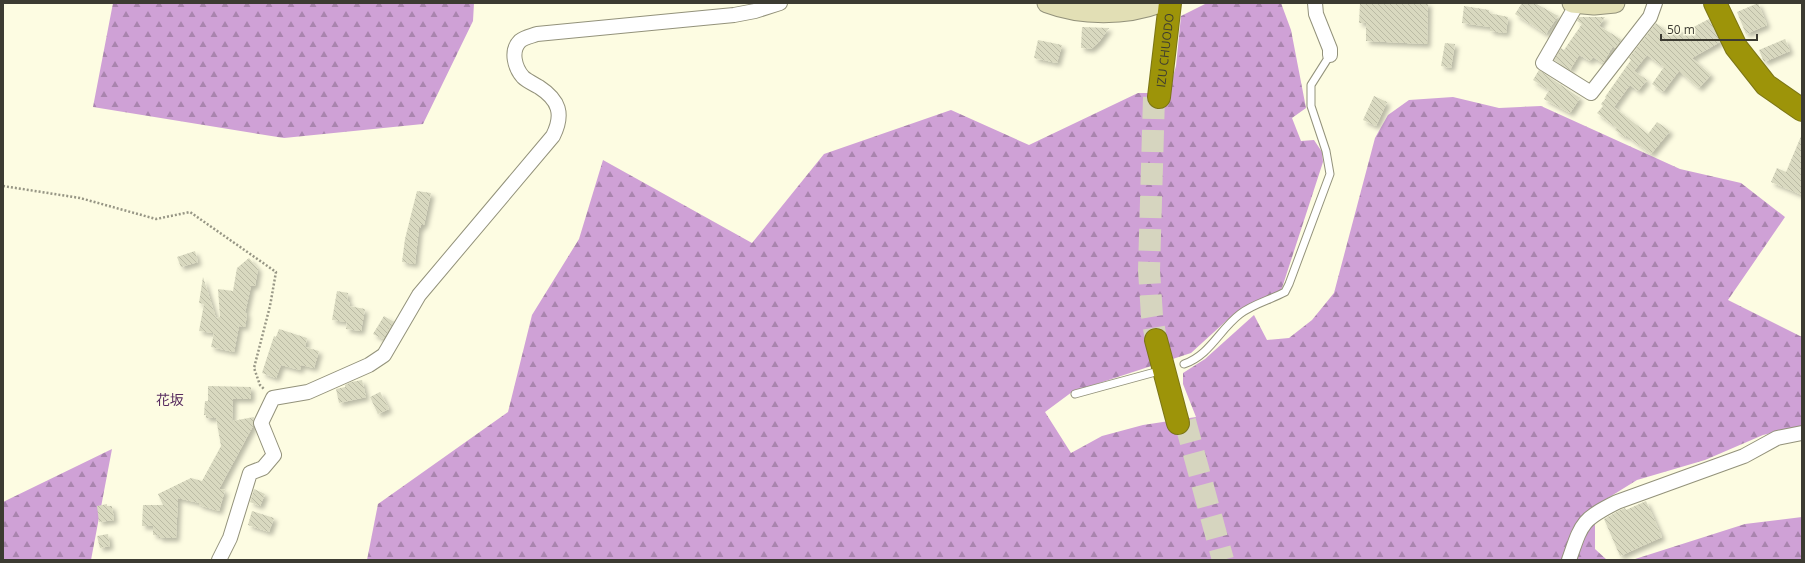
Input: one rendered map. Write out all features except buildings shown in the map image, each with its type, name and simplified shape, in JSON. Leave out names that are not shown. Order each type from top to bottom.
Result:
[{"type":"highway","name":"IZU CHUODO","points":[[1157,97],[1163,40],[1164,3]]},
{"type":"highway","name":"IZU CHUODO","points":[[1163,40],[1170,3]]},
{"type":"highway","points":[[1715,3],[1736,47],[1766,85],[1802,110]]},
{"type":"highway","points":[[1160,339],[1182,422]]},
{"type":"street","points":[[218,560],[230,538],[250,473],[263,468],[274,455],[261,423],[272,398],[308,392],[369,365],[384,355],[419,295],[553,136],[560,119],[556,103],[544,91],[524,79],[517,69],[514,60],[517,46],[521,40],[537,34],[734,15],[755,11],[780,3]]},
{"type":"street","points":[[1047,3],[1068,8],[1102,12],[1131,11],[1148,5]]},
{"type":"street","points":[[1315,3],[1316,14],[1330,49],[1330,55]]},
{"type":"street","points":[[1572,3],[1594,5],[1615,3]]},
{"type":"street","points":[[1577,4],[1543,63],[1592,93],[1650,17],[1655,3]]},
{"type":"street","points":[[1569,560],[1584,523],[1600,511],[1617,502],[1744,456],[1777,438],[1802,433]]},
{"type":"lane","points":[[1184,364],[1206,352],[1239,314],[1257,304],[1285,292],[1289,284],[1330,174],[1326,151],[1310,106],[1311,85],[1330,55]]},
{"type":"lane","points":[[1075,394],[1160,371]]},
{"type":"path","points":[[3,186],[80,198],[156,219],[190,212],[276,272],[270,306],[254,368],[260,385],[272,398]]},
{"type":"green space","points":[[113,3],[474,3],[473,21],[423,124],[284,138],[93,107]]},
{"type":"green space","points":[[1207,3],[1281,3],[1291,30],[1306,108],[1292,118],[1301,141],[1314,140],[1322,152],[1323,162],[1281,291],[1236,312],[1191,353],[1072,392],[1045,412],[1071,453],[1102,436],[1143,425],[1196,417],[1183,384],[1183,373],[1205,359],[1254,315],[1267,340],[1289,338],[1312,320],[1334,293],[1375,138],[1388,115],[1409,100],[1453,97],[1499,108],[1541,106],[1680,169],[1741,183],[1785,217],[1728,300],[1802,337],[1802,426],[1763,435],[1705,460],[1637,480],[1595,506],[1595,549],[1607,560],[367,560],[378,504],[508,412],[532,315],[579,239],[603,160],[752,243],[824,154],[951,110],[1029,145],[1138,93],[1168,93],[1176,66],[1181,16]]},
{"type":"green space","points":[[112,449],[91,560],[3,560],[3,502]]},
{"type":"green space","points":[[1802,517],[1802,560],[1632,560],[1745,524]]},
{"type":"tunnel","points":[[1154,97],[1149,270],[1152,316],[1156,340]]},
{"type":"tunnel","points":[[1185,421],[1223,560]]},
{"type":"district","name":"花坂","points":[[170,399]]}]
